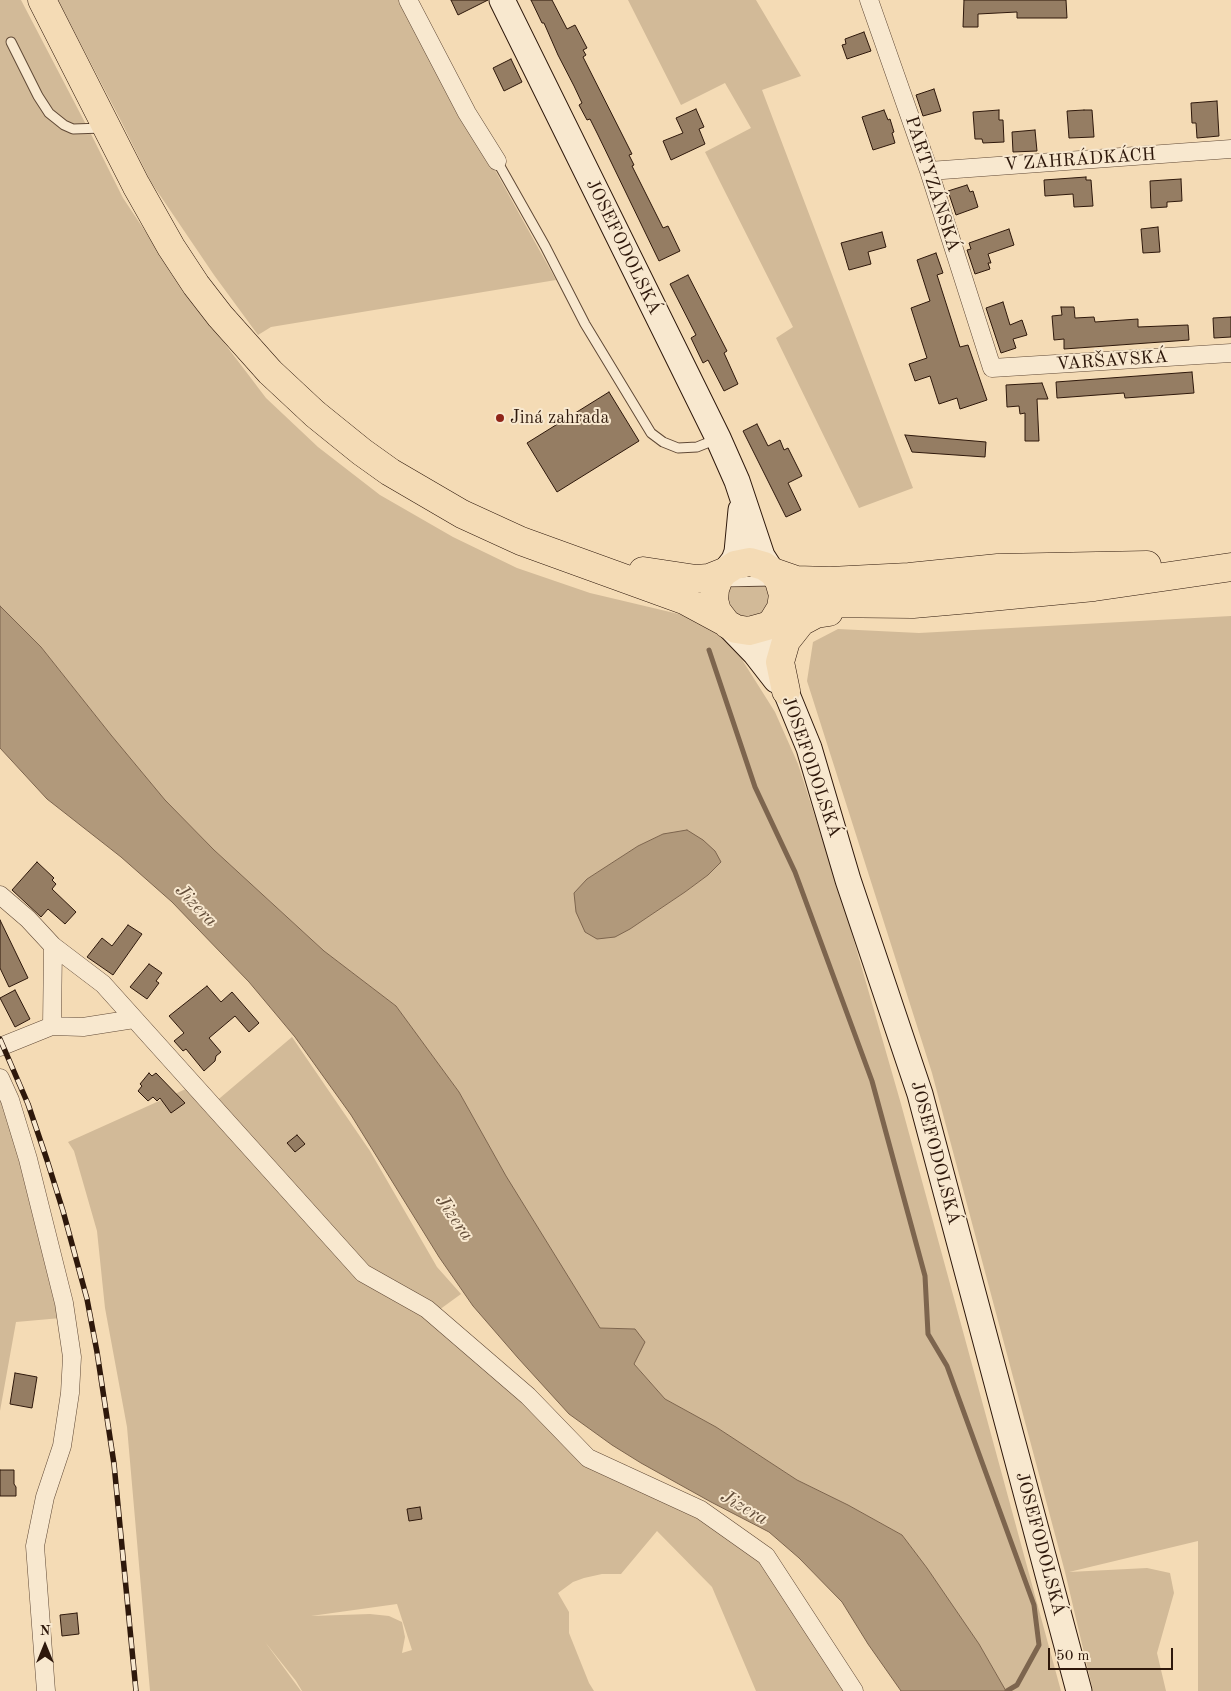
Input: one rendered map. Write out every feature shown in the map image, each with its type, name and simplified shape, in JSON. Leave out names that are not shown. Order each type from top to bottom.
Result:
[{"type":"main road","points":[[42,0],[152,214],[196,285],[245,344],[295,396],[362,452],[390,472],[462,514],[506,534],[684,600],[736,629],[749,631],[761,629],[789,610],[809,603],[921,603]]},
{"type":"main road","name":"JOSEFODOLSKÁ","points":[[502,0],[718,438],[734,473],[757,544],[774,574]]},
{"type":"main road","name":"JOSEFODOLSKÁ","points":[[723,574],[734,560],[737,552],[742,495]]},
{"type":"main road","points":[[570,558],[688,579],[709,578],[723,574],[740,563],[750,562],[764,566],[774,574],[808,581],[854,580],[1041,566],[1231,565]]},
{"type":"main road","points":[[786,691],[781,668],[781,656],[786,641],[801,622],[816,614],[1084,588],[1231,565]]},
{"type":"main road","points":[[723,574],[715,589],[714,600],[717,610],[725,622],[786,691]]},
{"type":"main road","points":[[772,622],[780,611],[783,594],[774,574]]},
{"type":"main road","name":"JOSEFODOLSKÁ","points":[[772,622],[770,645],[778,674],[808,748],[848,880],[920,1094],[1079,1691]]},
{"type":"street","points":[[408,0],[467,113],[496,161]]},
{"type":"street","name":"PARTYZÁNSKÁ","points":[[869,0],[929,171],[992,368]]},
{"type":"street","name":"V ZAHRÁDKÁCH","points":[[929,171],[1231,150]]},
{"type":"street","name":"VARŠAVSKÁ","points":[[992,368],[1231,353]]},
{"type":"street","points":[[0,895],[53,946],[103,984],[363,1273],[426,1309],[528,1396],[588,1458],[701,1510],[766,1556],[854,1691]]},
{"type":"street","points":[[52,1026],[53,946]]},
{"type":"street","points":[[0,1047],[52,1026],[83,1027],[134,1019]]},
{"type":"street","points":[[0,1078],[10,1100],[28,1159],[64,1303],[72,1357],[70,1393],[62,1446],[45,1497],[35,1546],[46,1691]]},
{"type":"lane","points":[[11,42],[40,101],[49,113],[64,125],[73,129],[107,128]]},
{"type":"lane","points":[[496,161],[545,246],[585,324],[651,433],[663,442],[678,448],[697,447],[718,438]]},
{"type":"shaded area","points":[[0,0],[21,0],[123,198],[187,294],[266,398],[318,447],[380,495],[453,537],[517,568],[590,593],[687,616],[713,628],[741,658],[775,712],[798,764],[846,913],[901,1104],[1061,1691],[1006,1691],[979,1644],[902,1535],[848,1505],[797,1480],[716,1427],[665,1399],[634,1364],[635,1329],[600,1328],[506,1176],[459,1092],[396,1006],[324,951],[214,850],[165,800],[41,647],[0,606]],"holes":[[[663,834],[721,862],[708,875],[685,892],[630,929],[587,879],[638,846]]]},
{"type":"shaded area","points":[[58,0],[404,0],[465,116],[556,280],[271,327],[258,335],[214,275],[151,182]]},
{"type":"shaded area","points":[[628,0],[756,0],[801,76],[762,90],[913,488],[859,508],[776,338],[793,327],[705,152],[751,128],[725,83],[681,105]]},
{"type":"shaded area","points":[[772,586],[773,607],[751,622],[728,609],[727,588]]},
{"type":"shaded area","points":[[1231,616],[1231,1691],[1198,1691],[1198,1541],[1069,1572],[1147,1568],[1170,1573],[1174,1593],[1157,1653],[1166,1691],[1093,1691],[1065,1572],[932,1073],[807,681],[813,642],[838,629],[919,633]]},
{"type":"shaded area","points":[[292,1037],[370,1151],[437,1267],[461,1294],[428,1318],[479,1360],[584,1464],[693,1512],[760,1561],[844,1691],[756,1691],[712,1587],[657,1531],[621,1574],[602,1574],[584,1578],[573,1582],[558,1593],[569,1612],[569,1633],[594,1691],[302,1691],[265,1642],[301,1691],[150,1691],[127,1427],[105,1308],[97,1231],[74,1151],[68,1142],[188,1088],[207,1109]],"holes":[[[397,1604],[412,1650],[402,1653],[405,1637],[402,1622],[389,1616],[370,1614],[311,1616]]]},
{"type":"shaded area","points":[[0,1100],[7,1104],[61,1318],[16,1322],[0,1411]]},
{"type":"water","name":"Jizera","points":[[0,606],[41,647],[165,800],[214,850],[324,951],[396,1006],[459,1092],[506,1176],[600,1328],[635,1329],[645,1342],[634,1364],[665,1399],[716,1427],[797,1480],[848,1505],[902,1535],[979,1644],[1006,1691],[901,1691],[868,1644],[842,1602],[799,1558],[769,1532],[641,1463],[569,1414],[473,1306],[439,1257],[351,1115],[295,1037],[249,982],[172,902],[121,857],[47,799],[0,748]]},
{"type":"water","points":[[687,830],[703,840],[715,851],[721,862],[708,875],[685,892],[615,937],[597,939],[585,932],[576,912],[574,893],[587,879],[638,846],[663,834]]},
{"type":"building","points":[[451,0],[488,0],[458,15]]},
{"type":"building","points":[[531,0],[552,0],[567,29],[575,25],[587,48],[583,50],[586,55],[583,57],[632,154],[629,155],[634,165],[632,166],[663,228],[668,226],[680,251],[659,261],[590,119],[587,120],[579,105],[582,103]]},
{"type":"building","points":[[964,0],[1066,0],[1067,18],[1017,18],[1017,12],[978,14],[978,27],[963,27]]},
{"type":"building","points":[[864,32],[871,51],[847,59],[842,45],[846,44],[845,39]]},
{"type":"building","points":[[511,59],[522,82],[504,91],[493,68]]},
{"type":"building","points":[[934,89],[941,111],[923,116],[916,95]]},
{"type":"building","points":[[1217,101],[1219,136],[1197,138],[1196,123],[1192,123],[1191,103]]},
{"type":"building","points":[[696,109],[704,127],[699,129],[705,144],[671,160],[663,141],[683,133],[676,118]]},
{"type":"building","points":[[884,110],[888,120],[890,119],[895,143],[873,150],[862,117]]},
{"type":"building","points":[[999,110],[999,120],[1003,120],[1004,142],[983,143],[982,139],[975,139],[973,112]]},
{"type":"building","points":[[1092,110],[1094,137],[1069,138],[1067,111]]},
{"type":"building","points":[[1035,130],[1037,151],[1013,152],[1012,132]]},
{"type":"building","points":[[1086,177],[1086,180],[1091,180],[1093,206],[1074,207],[1073,194],[1045,196],[1044,180]]},
{"type":"building","points":[[1181,179],[1182,201],[1167,202],[1167,207],[1151,208],[1150,181]]},
{"type":"building","points":[[967,185],[970,192],[973,191],[978,207],[956,215],[948,191]]},
{"type":"building","points":[[1158,227],[1160,252],[1143,253],[1141,229]]},
{"type":"building","points":[[1009,229],[1014,245],[988,254],[991,263],[988,263],[990,269],[975,274],[967,250],[971,249],[969,243]]},
{"type":"building","points":[[882,232],[886,247],[868,252],[871,264],[849,270],[841,243]]},
{"type":"building","points":[[936,253],[943,273],[937,275],[960,347],[968,345],[987,400],[960,409],[957,398],[939,404],[930,376],[915,381],[909,364],[927,358],[911,308],[930,301],[917,260]]},
{"type":"building","points":[[688,275],[727,351],[724,353],[738,384],[724,391],[708,360],[703,363],[691,338],[696,335],[670,284]]},
{"type":"building","points":[[1003,302],[1010,325],[1022,320],[1027,335],[1013,339],[1016,348],[1001,353],[986,308]]},
{"type":"building","points":[[1061,307],[1074,307],[1075,318],[1094,317],[1095,322],[1138,319],[1138,327],[1188,325],[1189,340],[1064,349],[1064,339],[1054,340],[1052,316],[1062,315]]},
{"type":"building","points":[[1231,317],[1231,337],[1214,338],[1213,318]]},
{"type":"building","points":[[1192,372],[1194,393],[1125,398],[1124,393],[1057,398],[1056,382]]},
{"type":"building","points":[[1042,383],[1048,399],[1037,399],[1039,441],[1025,441],[1025,413],[1020,414],[1019,406],[1007,407],[1006,385]]},
{"type":"building","points":[[609,392],[639,441],[557,492],[527,443]]},
{"type":"building","points":[[757,424],[768,446],[780,440],[784,450],[788,448],[802,476],[788,483],[801,510],[786,517],[743,431]]},
{"type":"building","points":[[905,435],[986,442],[985,457],[912,452]]},
{"type":"building","points":[[37,862],[54,878],[52,880],[56,884],[52,889],[76,912],[65,924],[48,909],[41,917],[12,890]]},
{"type":"building","points":[[0,920],[28,978],[9,987],[0,968]]},
{"type":"building","points":[[128,925],[142,934],[113,975],[87,957],[102,938],[112,946]]},
{"type":"building","points":[[149,964],[162,973],[156,981],[159,983],[147,999],[130,987]]},
{"type":"building","points":[[207,986],[221,1002],[232,992],[259,1023],[249,1032],[235,1016],[209,1038],[221,1052],[216,1056],[215,1061],[204,1071],[186,1049],[183,1051],[174,1041],[184,1033],[169,1016]]},
{"type":"building","points":[[15,990],[30,1019],[15,1027],[0,998]]},
{"type":"building","points":[[149,1073],[152,1076],[156,1073],[185,1103],[171,1113],[160,1098],[157,1101],[153,1097],[148,1101],[138,1091],[142,1086],[140,1084]]},
{"type":"building","points":[[297,1135],[305,1144],[295,1152],[287,1143]]},
{"type":"building","points":[[15,1373],[37,1377],[32,1408],[10,1404]]},
{"type":"building","points":[[0,1470],[14,1470],[16,1496],[0,1496]]},
{"type":"building","points":[[420,1507],[422,1519],[409,1521],[407,1509]]},
{"type":"building","points":[[77,1613],[79,1634],[62,1636],[60,1615]]},
{"type":"waterway","points":[[709,650],[755,787],[795,872],[872,1081],[925,1276],[928,1334],[947,1366],[1034,1605],[1039,1645],[1017,1685],[1007,1691]]},
{"type":"railway","points":[[0,1039],[28,1104],[47,1160],[87,1299],[114,1464],[136,1691]]},
{"type":"place","name":"Jiná zahrada","points":[[500,418]]}]
